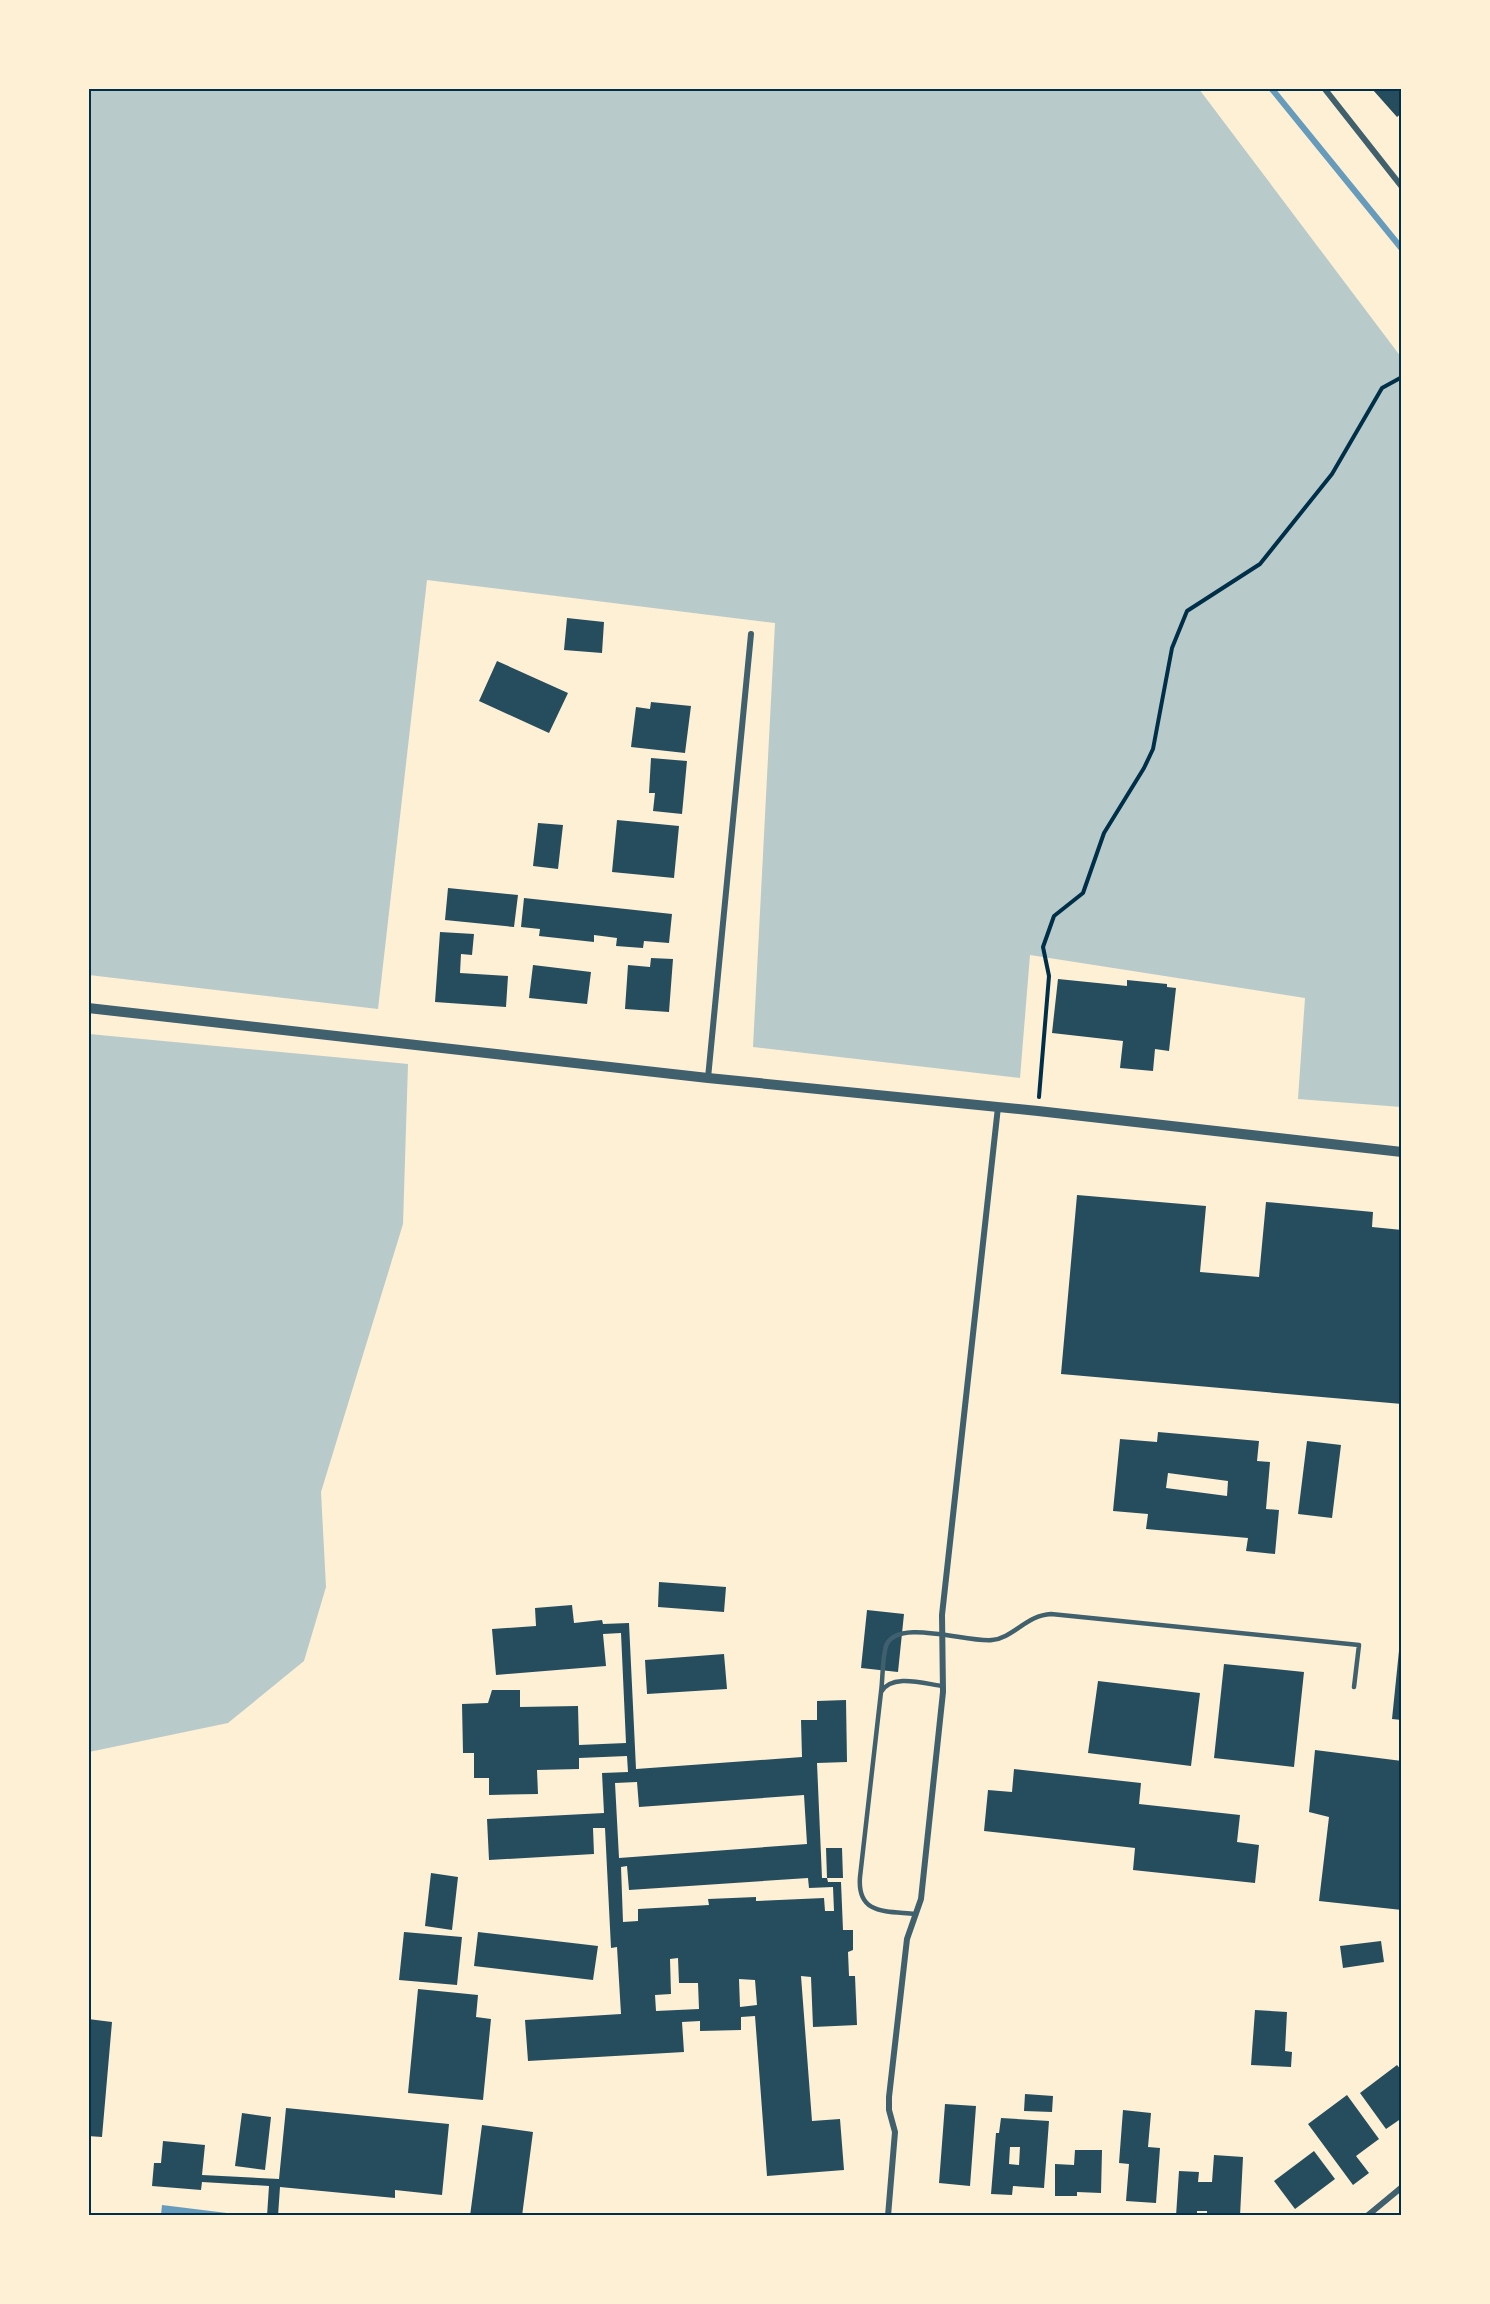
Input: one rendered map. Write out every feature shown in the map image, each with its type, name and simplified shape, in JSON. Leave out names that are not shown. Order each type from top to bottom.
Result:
[{"type":"street","points":[[1324,88],[1401,187]]},
{"type":"street","points":[[708,1078],[752,634]]},
{"type":"street","points":[[88,1008],[708,1078],[1038,1111],[1401,1152]]},
{"type":"street","points":[[888,2216],[895,2132],[889,2110],[889,2097],[906,1944],[921,1899],[943,1686],[942,1635],[998,1107]]},
{"type":"street","points":[[1367,2216],[1401,2187]]},
{"type":"lane","points":[[915,1914],[873,1908],[862,1900],[860,1894],[886,1647],[890,1639],[898,1633],[993,1640],[1035,1617],[1055,1614],[1359,1645],[1354,1687]]},
{"type":"lane","points":[[881,1692],[891,1682],[900,1681],[943,1686]]},
{"type":"path","points":[[1038,1111],[1049,976],[1043,947],[1054,916],[1083,893],[1104,833],[1153,749],[1172,648],[1187,611],[1260,564],[1332,474],[1382,388],[1401,377]]},
{"type":"shaded area","points":[[89,89],[1199,89],[1401,357],[1401,1107],[1298,1099],[1305,998],[1030,955],[1020,1078],[753,1047],[775,623],[427,580],[378,1009],[89,975]]},
{"type":"shaded area","points":[[89,1034],[408,1064],[403,1224],[321,1492],[326,1587],[304,1661],[228,1723],[89,1752]]},
{"type":"water","points":[[162,2205],[235,2214],[161,2215]]},
{"type":"building","points":[[1375,88],[1402,88],[1402,113],[1397,117],[1373,90]]},
{"type":"building","points":[[567,618],[604,622],[602,653],[564,650]]},
{"type":"building","points":[[497,661],[568,693],[549,733],[479,701]]},
{"type":"building","points":[[651,702],[691,706],[685,753],[631,747],[636,707],[650,709]]},
{"type":"building","points":[[651,758],[687,761],[682,814],[653,811],[655,793],[649,793]]},
{"type":"building","points":[[617,820],[679,826],[674,878],[612,872]]},
{"type":"building","points":[[538,823],[563,825],[558,869],[533,866]]},
{"type":"building","points":[[448,888],[518,895],[514,927],[445,920]]},
{"type":"building","points":[[524,898],[672,914],[669,943],[644,941],[643,948],[616,946],[617,938],[594,935],[594,942],[539,936],[540,929],[521,927]]},
{"type":"building","points":[[440,932],[474,934],[472,955],[461,954],[460,973],[508,976],[506,1007],[435,1002]]},
{"type":"building","points":[[651,958],[673,959],[669,1012],[625,1009],[628,965],[650,967]]},
{"type":"building","points":[[533,965],[591,972],[587,1004],[529,998]]},
{"type":"building","points":[[1058,979],[1127,986],[1127,980],[1167,984],[1167,987],[1176,988],[1169,1051],[1155,1049],[1153,1071],[1120,1068],[1123,1041],[1052,1033]]},
{"type":"building","points":[[1077,1195],[1206,1206],[1200,1272],[1259,1277],[1266,1202],[1373,1212],[1372,1227],[1402,1230],[1402,1404],[1061,1374]]},
{"type":"building","points":[[1158,1432],[1259,1441],[1257,1461],[1270,1462],[1266,1509],[1279,1510],[1275,1554],[1246,1551],[1248,1538],[1146,1529],[1148,1514],[1113,1511],[1120,1439],[1157,1442]],"holes":[[[1168,1473],[1228,1481],[1227,1496],[1166,1488]]]},
{"type":"building","points":[[1307,1441],[1341,1445],[1332,1518],[1298,1514]]},
{"type":"building","points":[[659,1582],[726,1587],[724,1612],[658,1607]]},
{"type":"building","points":[[572,1605],[574,1623],[602,1620],[603,1624],[629,1623],[636,1769],[802,1757],[801,1720],[817,1720],[817,1701],[846,1700],[847,1762],[817,1763],[822,1878],[827,1878],[828,1882],[841,1882],[843,1930],[853,1930],[853,1950],[848,1952],[849,1976],[855,1976],[857,2025],[813,2027],[811,1977],[801,1976],[812,2121],[840,2119],[844,2170],[767,2176],[755,2016],[741,2017],[741,2030],[700,2031],[700,2021],[682,2022],[684,2052],[528,2061],[525,2020],[621,2014],[617,1947],[611,1948],[605,1828],[593,1828],[594,1854],[489,1860],[487,1819],[604,1813],[602,1773],[628,1772],[627,1756],[579,1758],[579,1769],[537,1770],[538,1794],[489,1795],[489,1778],[474,1778],[474,1753],[463,1753],[462,1704],[488,1703],[492,1690],[520,1690],[520,1707],[578,1706],[579,1745],[626,1743],[621,1633],[603,1634],[606,1666],[496,1675],[492,1629],[536,1626],[535,1608]],"holes":[[[637,1782],[639,1807],[804,1795],[807,1844],[619,1858],[615,1783]],[[627,1866],[629,1890],[808,1878],[809,1888],[833,1887],[834,1911],[825,1911],[824,1898],[756,1901],[756,1897],[708,1899],[709,1905],[638,1909],[638,1921],[623,1922],[621,1867]],[[678,1958],[679,1983],[698,1983],[699,2009],[656,2011],[655,1995],[671,1994],[670,1959]],[[739,1979],[755,1980],[757,2005],[740,2007]]]},
{"type":"building","points":[[867,1610],[904,1614],[898,1672],[861,1668]]},
{"type":"building","points":[[1400,1641],[1402,1641],[1402,1720],[1392,1719]]},
{"type":"building","points":[[724,1654],[727,1689],[647,1694],[645,1660]]},
{"type":"building","points":[[1224,1664],[1304,1672],[1294,1767],[1214,1758]]},
{"type":"building","points":[[1098,1681],[1200,1693],[1191,1766],[1088,1753]]},
{"type":"building","points":[[1315,1750],[1402,1761],[1402,1910],[1319,1901],[1329,1817],[1309,1812]]},
{"type":"building","points":[[1014,1769],[1141,1783],[1139,1804],[1240,1815],[1237,1842],[1259,1845],[1255,1883],[1133,1870],[1135,1848],[984,1831],[988,1790],[1012,1792]]},
{"type":"building","points":[[826,1848],[842,1848],[843,1878],[827,1878]]},
{"type":"building","points":[[431,1873],[458,1877],[452,1930],[425,1926]]},
{"type":"building","points":[[404,1932],[462,1937],[457,1985],[399,1980]]},
{"type":"building","points":[[478,1932],[598,1946],[593,1980],[474,1966]]},
{"type":"building","points":[[1381,1941],[1384,1962],[1343,1968],[1340,1946]]},
{"type":"building","points":[[418,1989],[478,1995],[476,2017],[491,2019],[483,2100],[408,2093]]},
{"type":"building","points":[[1255,2010],[1287,2012],[1285,2051],[1292,2052],[1291,2067],[1251,2065]]},
{"type":"building","points":[[88,2019],[112,2022],[102,2137],[88,2136]]},
{"type":"building","points":[[1397,2065],[1402,2071],[1402,2118],[1386,2129],[1360,2093]]},
{"type":"building","points":[[1025,2094],[1053,2096],[1052,2112],[1024,2111]]},
{"type":"building","points":[[1347,2095],[1379,2139],[1356,2156],[1369,2173],[1353,2185],[1308,2124]]},
{"type":"building","points":[[945,2104],[976,2106],[970,2186],[939,2183]]},
{"type":"building","points":[[286,2108],[449,2124],[442,2195],[395,2190],[395,2198],[280,2187],[278,2216],[267,2216],[269,2186],[202,2182],[201,2190],[152,2186],[154,2163],[161,2163],[163,2141],[205,2145],[202,2175],[279,2179]]},
{"type":"building","points":[[1123,2110],[1151,2113],[1148,2147],[1160,2148],[1156,2203],[1126,2201],[1129,2164],[1119,2163]]},
{"type":"building","points":[[242,2113],[271,2117],[265,2170],[235,2166]]},
{"type":"building","points":[[1001,2118],[1049,2121],[1044,2188],[1013,2186],[1012,2195],[991,2194],[996,2133],[999,2133]],"holes":[[[1010,2147],[1020,2147],[1019,2165],[1009,2164]]]},
{"type":"building","points":[[482,2125],[533,2132],[522,2216],[470,2216]]},
{"type":"building","points":[[1075,2150],[1102,2150],[1101,2193],[1077,2192],[1077,2196],[1055,2196],[1055,2164],[1074,2165]]},
{"type":"building","points":[[1314,2151],[1335,2179],[1295,2209],[1274,2181]]},
{"type":"building","points":[[1214,2155],[1243,2157],[1240,2216],[1207,2216],[1207,2211],[1197,2211],[1197,2216],[1176,2216],[1179,2171],[1199,2172],[1198,2182],[1212,2182]]},
{"type":"waterway","points":[[1271,88],[1402,249]]}]
